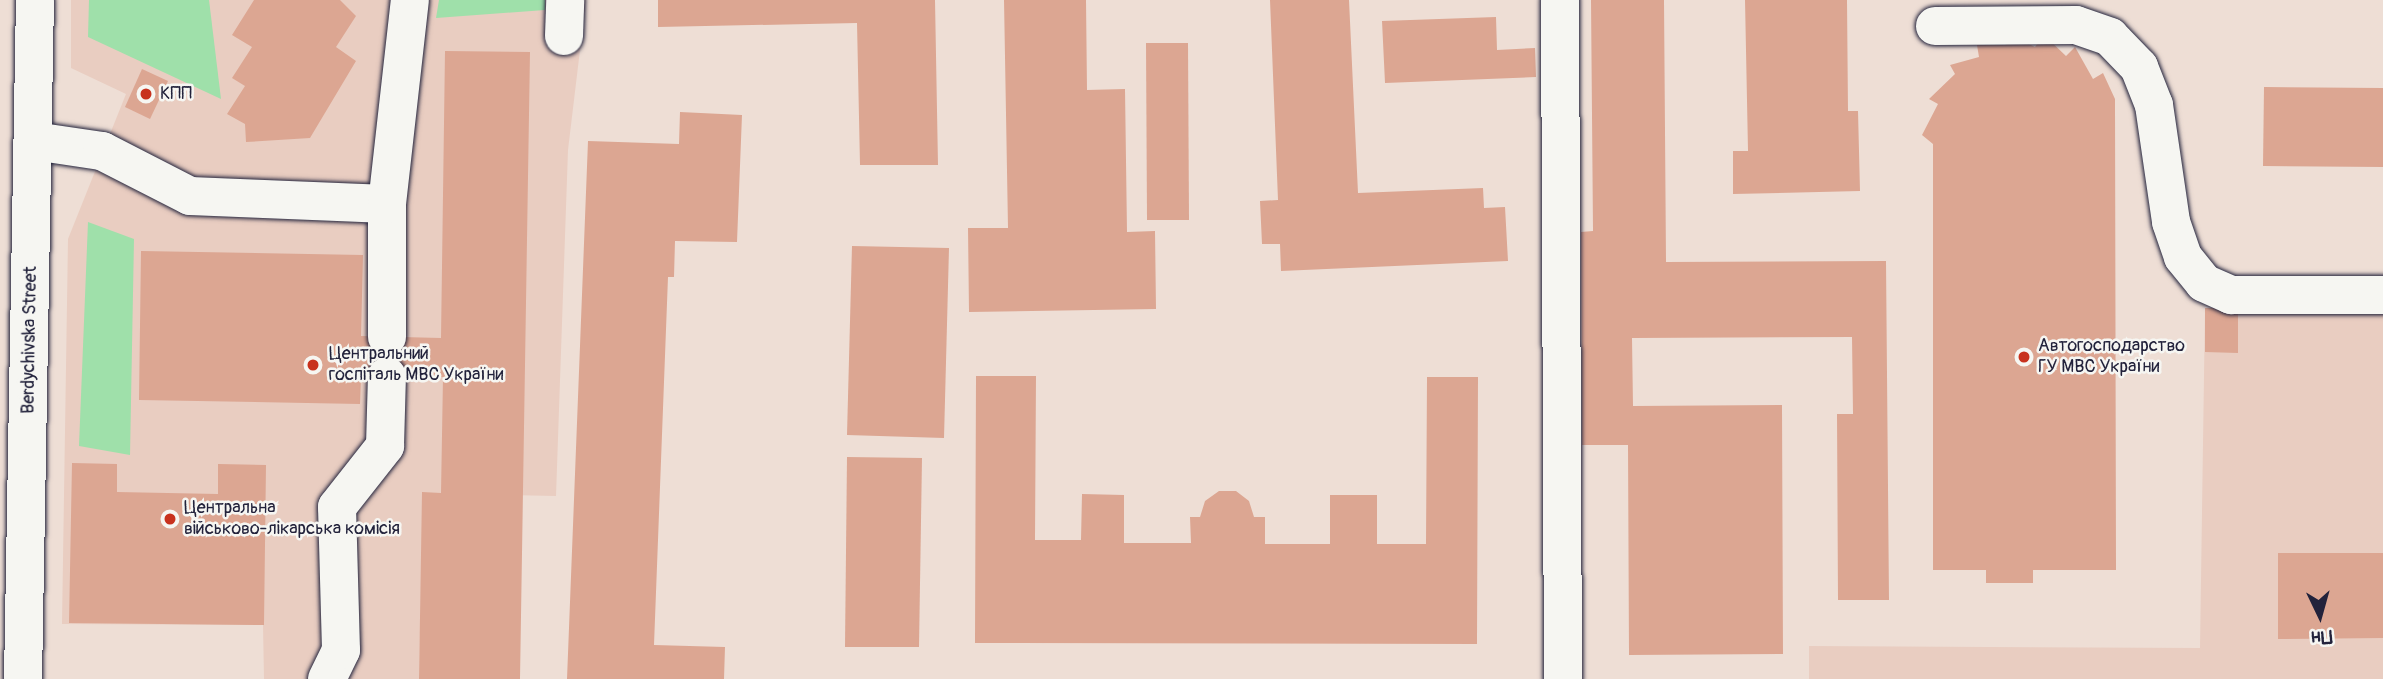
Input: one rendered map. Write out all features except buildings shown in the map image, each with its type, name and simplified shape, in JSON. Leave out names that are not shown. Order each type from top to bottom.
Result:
[{"type":"street","name":"Berdychivska Street","points":[[23,679],[35,0]]},
{"type":"street","points":[[387,337],[387,204],[410,0]]},
{"type":"street","points":[[1560,0],[1563,679]]},
{"type":"street","points":[[1935,26],[2076,25],[2110,37],[2139,67],[2154,105],[2171,222],[2183,257],[2204,283],[2231,295],[2383,295]]},
{"type":"street","points":[[34,141],[102,151],[190,196],[387,204]]},
{"type":"street","points":[[327,679],[341,650],[337,507],[384,446],[387,376]]},
{"type":"shaded area","name":"Центральний госпіталь МВС України","points":[[71,0],[586,0],[568,150],[556,496],[423,493],[419,679],[264,679],[263,625],[62,624],[68,239],[126,94],[71,68]]},
{"type":"shaded area","points":[[2205,308],[2383,308],[2383,679],[1809,679],[1809,646],[2200,648]]},
{"type":"green space","points":[[89,0],[209,0],[221,99],[88,37]]},
{"type":"green space","points":[[439,0],[545,0],[545,10],[436,18]]},
{"type":"green space","points":[[88,222],[134,239],[130,455],[79,446]]},
{"type":"place","name":"КПП","points":[[146,94]]},
{"type":"place","name":"Автогосподарство ГУ МВС України","points":[[2024,357]]},
{"type":"place","name":"Центральний госпіталь МВС України","points":[[313,365]]},
{"type":"place","name":"Центральна військово-лікарська комісія","points":[[170,519]]}]
